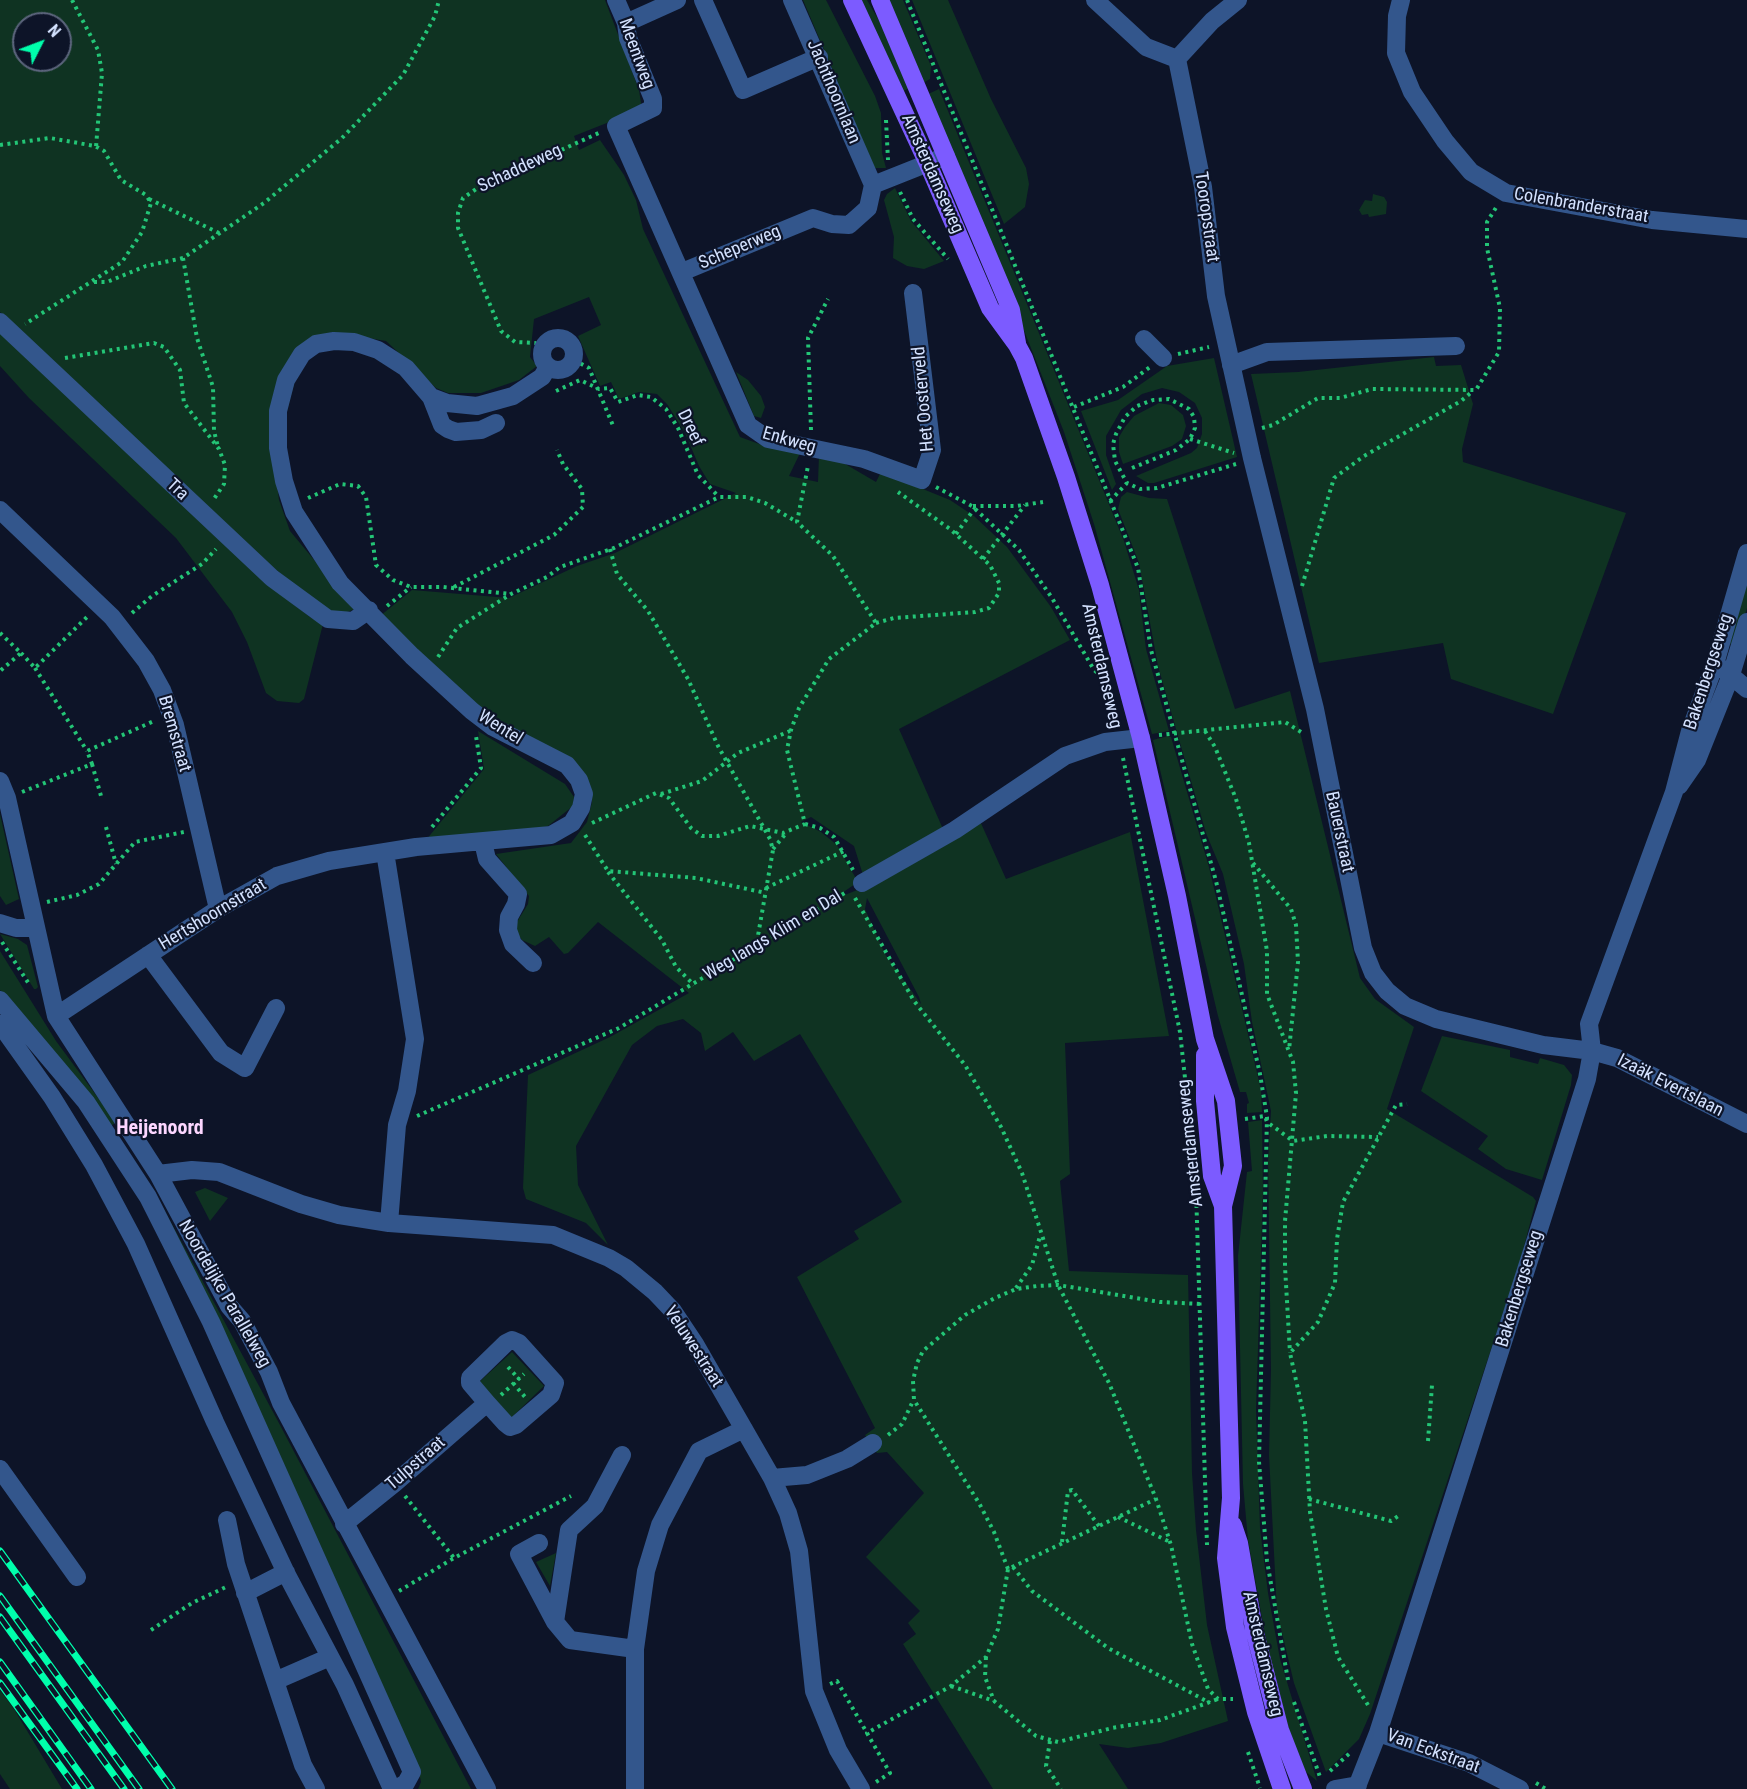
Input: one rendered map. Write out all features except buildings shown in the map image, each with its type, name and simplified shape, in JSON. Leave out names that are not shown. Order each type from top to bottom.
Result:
[{"type":"main road","name":"Amsterdamseweg","points":[[852,0],[928,164],[990,308],[1017,345]]},
{"type":"main road","name":"Amsterdamseweg","points":[[880,0],[1011,310],[1017,345],[1066,477],[1100,585],[1141,738],[1177,896],[1205,1039],[1226,1101],[1233,1166],[1223,1206],[1230,1516],[1226,1558],[1235,1628],[1257,1712],[1282,1789]]},
{"type":"main road","name":"Amsterdamseweg","points":[[1230,1516],[1239,1543],[1254,1629],[1280,1730],[1303,1789]]},
{"type":"street","name":"Meentweg","points":[[616,0],[652,99],[652,108],[616,126]]},
{"type":"street","points":[[626,23],[677,0]]},
{"type":"street","points":[[703,0],[743,90],[819,57]]},
{"type":"street","name":"Jachthoornlaan","points":[[792,0],[819,57],[873,185]]},
{"type":"street","points":[[1095,0],[1146,47],[1177,59],[1212,21],[1238,0]]},
{"type":"street","name":"Colenbranderstraat","points":[[1401,0],[1397,16],[1396,53],[1412,92],[1445,141],[1471,172],[1506,193],[1652,220],[1747,229]]},
{"type":"street","name":"Tooropstraat","points":[[1177,59],[1203,188],[1216,296],[1252,458]]},
{"type":"street","name":"Scheperweg","points":[[616,126],[682,272],[813,218],[832,224],[849,225],[868,208],[873,185]]},
{"type":"street","points":[[873,185],[946,156]]},
{"type":"street","name":"Enkweg","points":[[682,272],[748,425],[757,433],[768,439],[864,459],[922,480]]},
{"type":"street","name":"Het Oosterveld","points":[[913,293],[932,450],[922,480]]},
{"type":"street","name":"Tra","points":[[0,322],[272,578],[327,619],[353,621],[372,613]]},
{"type":"street","points":[[552,339],[562,339],[572,345],[581,364],[563,370],[548,367],[542,358],[544,347],[552,339]]},
{"type":"street","points":[[1144,339],[1163,358]]},
{"type":"street","name":"Wentel","points":[[385,852],[416,847],[551,835],[572,823],[584,794],[579,780],[567,765],[493,727],[432,675],[335,575],[291,505],[278,448],[278,411],[292,366],[302,354],[316,344],[334,341],[354,342],[378,350],[406,368],[431,397]]},
{"type":"street","points":[[1232,365],[1267,352],[1456,346]]},
{"type":"street","points":[[431,397],[447,404],[477,406],[513,396],[527,389],[542,377],[548,367]]},
{"type":"street","points":[[431,397],[442,425],[448,429],[456,432],[482,430],[496,423]]},
{"type":"street","name":"Bauerstraat","points":[[1252,458],[1287,596],[1321,746],[1363,948],[1372,973],[1387,991],[1405,1006],[1436,1019],[1543,1045],[1592,1051]]},
{"type":"street","name":"Bremstraat","points":[[0,510],[99,605],[146,661],[172,714],[218,909]]},
{"type":"street","name":"Bakenbergseweg","points":[[1335,1789],[1357,1787],[1379,1726],[1587,1079],[1592,1051],[1589,1024],[1674,792],[1690,731],[1715,664],[1747,553]]},
{"type":"street","name":"Bakenbergseweg","points":[[1674,792],[1697,760],[1731,675],[1747,622]]},
{"type":"street","points":[[1715,664],[1747,689]]},
{"type":"street","name":"Weg langs Klim en Dal","points":[[856,886],[955,830],[1065,756],[1118,740],[1141,738]]},
{"type":"street","name":"Noordelijke Parallelweg","points":[[4,789],[56,1016],[158,1174],[223,1297],[242,1321],[269,1372],[281,1403],[344,1524],[487,1789]]},
{"type":"street","points":[[483,842],[488,859],[518,894],[509,917],[508,930],[513,944],[533,963]]},
{"type":"street","points":[[385,852],[415,1038],[407,1091],[397,1125],[389,1223]]},
{"type":"street","name":"Hertshoornstraat","points":[[56,1016],[218,909],[277,876],[329,861],[385,852]]},
{"type":"street","points":[[0,923],[16,928],[36,928]]},
{"type":"street","points":[[148,955],[221,1053],[245,1068],[276,1008]]},
{"type":"street","points":[[0,1000],[86,1102],[148,1197],[211,1322],[412,1772],[406,1783],[394,1789],[286,1572],[215,1422],[136,1244],[94,1165],[52,1097],[0,1024]]},
{"type":"street","name":"Izaäk Evertslaan","points":[[1592,1051],[1617,1058],[1747,1124]]},
{"type":"street","points":[[116,1145],[134,1136]]},
{"type":"street","name":"Veluwestraat","points":[[158,1174],[192,1170],[219,1172],[301,1204],[339,1215],[389,1223],[553,1236],[609,1258],[626,1268],[673,1311],[772,1478],[788,1513],[799,1551],[814,1691],[838,1750],[867,1786]]},
{"type":"street","points":[[512,1340],[519,1343],[555,1383],[551,1395],[516,1425],[510,1426],[505,1423],[494,1398],[470,1383],[470,1378],[512,1340]]},
{"type":"street","name":"Tulpstraat","points":[[344,1524],[395,1484],[494,1398]]},
{"type":"street","points":[[634,1789],[635,1649],[646,1571],[660,1525],[685,1472],[699,1451],[744,1429]]},
{"type":"street","points":[[772,1478],[807,1475],[847,1459],[873,1443]]},
{"type":"street","points":[[555,1622],[569,1530],[595,1506],[622,1455]]},
{"type":"street","points":[[0,1469],[77,1577]]},
{"type":"street","points":[[226,1520],[243,1587],[303,1765],[316,1789]]},
{"type":"street","points":[[539,1543],[519,1554],[555,1622],[570,1640],[635,1649]]},
{"type":"street","points":[[243,1587],[286,1572]]},
{"type":"street","points":[[275,1681],[330,1657]]},
{"type":"street","name":"Van Eckstraat","points":[[1379,1726],[1469,1763],[1520,1789]]},
{"type":"path","points":[[72,0],[98,50],[102,73],[96,147]]},
{"type":"path","points":[[93,282],[107,282],[146,266],[183,258],[264,203],[342,138],[403,75],[435,16],[439,0]]},
{"type":"path","name":"Amsterdamseweg","points":[[885,116],[887,153],[894,178],[914,219],[952,265]]},
{"type":"path","name":"Schaddeweg","points":[[544,347],[535,343],[515,342],[501,331],[458,228],[458,213],[463,198],[479,187],[616,126]]},
{"type":"path","points":[[0,145],[50,138],[96,147],[104,151],[121,180],[149,199],[219,233]]},
{"type":"path","points":[[15,335],[42,312],[122,262],[142,232],[150,208],[149,199]]},
{"type":"path","points":[[183,258],[197,338],[213,387],[214,431],[225,465],[224,484],[202,513]]},
{"type":"path","points":[[810,436],[812,388],[808,338],[828,299]]},
{"type":"path","points":[[51,371],[66,357],[154,343],[164,347],[180,370],[184,403],[219,449]]},
{"type":"path","points":[[581,364],[602,399],[614,428]]},
{"type":"path","name":"Dreef","points":[[549,394],[580,380],[599,389],[610,388],[618,402],[638,395],[651,397],[666,409],[678,428],[698,475],[719,497]]},
{"type":"path","points":[[1287,596],[1304,585],[1321,516],[1334,478],[1364,456],[1461,401],[1473,390]]},
{"type":"path","points":[[1132,468],[1176,450],[1190,439],[1195,428],[1194,417],[1180,402],[1169,399],[1153,400],[1137,406],[1125,417],[1113,444],[1115,461],[1128,483],[1140,489],[1157,489],[1252,458]]},
{"type":"path","points":[[1190,439],[1229,451]]},
{"type":"path","points":[[454,588],[554,535],[583,507],[582,489],[563,464],[557,450]]},
{"type":"path","points":[[797,522],[810,456]]},
{"type":"path","points":[[922,480],[974,507],[1019,550],[1052,598],[1094,670],[1105,679]]},
{"type":"path","points":[[1110,501],[1128,483]]},
{"type":"path","points":[[291,505],[340,484],[358,486],[366,498],[376,565],[383,574],[411,586],[511,594]]},
{"type":"path","points":[[805,824],[787,750],[799,708],[829,659],[876,623],[894,618],[975,612],[988,608],[999,593],[999,583],[990,566],[983,559],[956,534],[895,490]]},
{"type":"path","points":[[432,675],[441,649],[457,628],[511,594],[547,577],[560,567],[610,549],[719,497],[747,497],[765,503],[797,522],[833,556],[876,623]]},
{"type":"path","points":[[974,507],[1043,502]]},
{"type":"path","points":[[983,559],[1025,505]]},
{"type":"path","points":[[956,534],[974,507]]},
{"type":"path","points":[[118,625],[152,596],[202,564],[227,537]]},
{"type":"path","points":[[610,549],[618,574],[648,611],[671,650],[755,816],[766,831],[772,850],[756,947]]},
{"type":"path","points":[[372,613],[411,586]]},
{"type":"path","points":[[35,668],[99,605]]},
{"type":"path","points":[[0,633],[35,668],[87,751],[101,796]]},
{"type":"path","points":[[0,671],[21,653]]},
{"type":"path","name":"Amsterdamseweg","points":[[1102,668],[1180,1032],[1186,1089]]},
{"type":"path","points":[[416,847],[481,768],[472,711]]},
{"type":"path","points":[[87,751],[172,714]]},
{"type":"path","points":[[1173,733],[1286,722],[1321,746]]},
{"type":"path","points":[[661,794],[702,781],[738,753],[791,730]]},
{"type":"path","points":[[1204,731],[1215,747],[1236,799],[1252,862],[1267,951],[1267,994],[1293,1062],[1296,1093],[1285,1221],[1290,1353],[1305,1421],[1309,1499],[1326,1609],[1338,1657],[1379,1726]]},
{"type":"path","points":[[4,789],[92,764]]},
{"type":"path","points":[[694,985],[676,967],[662,940],[586,840],[582,826],[609,817],[652,793],[661,794],[673,801],[691,828],[702,836],[718,836],[750,826],[774,833],[788,831],[805,824],[829,833],[844,851],[856,886],[914,1001],[965,1065],[1001,1127],[1022,1173],[1040,1235],[1058,1285],[1109,1383],[1156,1499],[1171,1543],[1199,1669],[1208,1689],[1218,1698]]},
{"type":"path","points":[[106,827],[116,865]]},
{"type":"path","points":[[31,906],[77,895],[99,884],[135,842],[199,829]]},
{"type":"path","points":[[772,850],[788,831]]},
{"type":"path","points":[[766,888],[844,851]]},
{"type":"path","points":[[1252,862],[1291,909],[1296,925],[1298,962],[1288,1051]]},
{"type":"path","points":[[608,871],[696,878],[766,893]]},
{"type":"path","name":"Weg langs Klim en Dal","points":[[397,1125],[618,1028],[694,985],[856,886]]},
{"type":"path","points":[[1290,1353],[1317,1322],[1335,1283],[1337,1239],[1343,1202],[1396,1105],[1407,1104]]},
{"type":"path","points":[[1244,1119],[1265,1116],[1267,1122],[1293,1141],[1327,1136],[1378,1137]]},
{"type":"path","name":"Amsterdamseweg","points":[[1195,1180],[1202,1329]]},
{"type":"path","points":[[1015,1290],[1032,1265],[1040,1235]]},
{"type":"path","points":[[873,1443],[891,1433],[906,1417],[914,1400],[913,1380],[916,1363],[923,1351],[965,1315],[995,1298],[1015,1290],[1058,1285],[1160,1302],[1208,1304]]},
{"type":"path","points":[[494,1398],[527,1371]]},
{"type":"path","points":[[1428,1441],[1432,1385]]},
{"type":"path","points":[[914,1400],[979,1503],[1010,1568],[1032,1591],[1108,1648],[1210,1703]]},
{"type":"path","points":[[906,1417],[922,1413]]},
{"type":"path","points":[[395,1484],[454,1558]]},
{"type":"path","points":[[1062,1543],[1068,1491],[1072,1490],[1099,1526]]},
{"type":"path","points":[[391,1596],[454,1558],[571,1496]]},
{"type":"path","points":[[1010,1568],[1156,1499]]},
{"type":"path","points":[[1309,1499],[1391,1521],[1401,1514]]},
{"type":"path","points":[[1117,1516],[1171,1543]]},
{"type":"path","points":[[994,1701],[985,1677],[986,1657],[998,1629],[1010,1568]]},
{"type":"path","points":[[151,1630],[192,1603],[243,1587]]},
{"type":"path","points":[[867,1733],[951,1686],[986,1657]]},
{"type":"path","points":[[814,1691],[837,1681],[890,1773],[867,1786]]},
{"type":"path","points":[[951,1686],[994,1701],[1027,1730],[1050,1741],[1066,1741],[1112,1728],[1160,1720],[1210,1703],[1218,1698],[1233,1699]]},
{"type":"path","points":[[1050,1741],[1046,1766],[1061,1789]]},
{"type":"path","points":[[1320,1777],[1356,1747],[1370,1752]]},
{"type":"green space","points":[[0,0],[605,0],[639,90],[642,109],[574,136],[579,150],[600,140],[624,175],[636,200],[643,229],[740,437],[762,445],[801,451],[789,476],[818,482],[819,455],[835,458],[876,482],[881,472],[950,500],[974,516],[1007,547],[1051,607],[1070,640],[899,729],[943,829],[863,875],[854,846],[811,817],[801,822],[821,832],[837,845],[858,882],[832,900],[865,887],[980,821],[1006,879],[1130,832],[1169,1036],[1065,1043],[1070,1174],[1060,1181],[1069,1271],[1188,1275],[1192,1473],[1196,1530],[1207,1625],[1228,1721],[1161,1743],[1128,1748],[1099,1744],[1128,1789],[993,1789],[903,1644],[916,1634],[908,1623],[920,1611],[866,1557],[924,1493],[887,1452],[877,1453],[865,1435],[875,1428],[797,1277],[859,1239],[854,1231],[902,1202],[800,1034],[754,1061],[733,1032],[705,1051],[701,1033],[683,1019],[657,1026],[632,1045],[576,1146],[578,1185],[608,1245],[586,1223],[526,1199],[523,1188],[528,1075],[610,1037],[689,993],[598,922],[568,953],[564,954],[549,937],[535,946],[522,940],[516,932],[515,925],[528,904],[529,896],[496,854],[571,843],[587,822],[592,802],[589,784],[545,750],[473,703],[380,616],[412,590],[509,598],[577,566],[615,553],[736,493],[710,484],[699,466],[685,433],[667,404],[657,394],[639,392],[619,399],[611,382],[600,386],[578,336],[601,325],[589,297],[534,319],[530,357],[537,366],[519,380],[481,393],[448,393],[436,388],[386,341],[332,332],[304,347],[274,460],[279,500],[290,531],[355,609],[342,614],[329,612],[297,588],[234,533],[0,312]],"holes":[[[867,898],[921,1004],[885,954],[865,909]]]},
{"type":"green space","points":[[803,0],[826,0],[875,96],[881,113],[882,153],[886,168],[874,168]]},
{"type":"green space","points":[[859,0],[867,0],[885,31],[910,88],[901,92]]},
{"type":"green space","points":[[885,0],[903,0],[931,66],[930,79],[921,84]]},
{"type":"green space","points":[[912,0],[948,0],[991,99],[1026,168],[1029,184],[1025,207],[1004,224]]},
{"type":"green space","points":[[939,89],[1124,541],[1139,590],[1146,649],[1169,731],[1152,734],[1094,524],[1064,432],[977,211],[926,95]]},
{"type":"green space","points":[[895,188],[911,221],[944,261],[924,269],[907,266],[893,258],[894,237],[884,200],[887,194]]},
{"type":"green space","points":[[1373,194],[1384,197],[1387,202],[1386,214],[1369,217],[1368,214],[1362,215],[1359,210],[1365,200],[1372,201]]},
{"type":"green space","points":[[0,333],[288,600],[323,624],[304,699],[299,703],[277,701],[266,693],[247,642],[232,612],[176,538],[29,398],[0,366]]},
{"type":"green space","points":[[1434,357],[1436,366],[1461,365],[1473,404],[1462,449],[1463,462],[1626,513],[1553,714],[1451,679],[1443,643],[1319,663],[1251,374],[1298,372]]},
{"type":"green space","points":[[1214,358],[1237,457],[1154,483],[1148,483],[1136,476],[1191,453],[1197,448],[1202,434],[1202,418],[1195,403],[1179,392],[1162,388],[1142,394],[1121,410],[1106,436],[1106,455],[1116,484],[1112,490],[1081,411],[1118,400],[1167,366]]},
{"type":"green space","points":[[736,372],[748,380],[761,396],[765,407],[761,418],[754,416]]},
{"type":"green space","points":[[1159,403],[1171,405],[1183,415],[1186,426],[1182,439],[1172,446],[1123,464],[1119,452],[1119,437],[1134,416]]},
{"type":"green space","points":[[1127,492],[1149,498],[1167,499],[1235,709],[1290,691],[1360,978],[1375,999],[1414,1027],[1387,1109],[1533,1197],[1536,1201],[1519,1265],[1370,1714],[1359,1739],[1326,1772],[1294,1683],[1277,1612],[1269,1455],[1271,1370],[1268,1161],[1271,1111],[1252,1022],[1244,964],[1223,874],[1206,833],[1158,666],[1139,563],[1118,509],[1121,497]]},
{"type":"green space","points":[[1747,571],[1747,608],[1737,641],[1732,645],[1729,643]]},
{"type":"green space","points":[[478,731],[565,784],[574,797],[573,806],[548,826],[522,832],[426,840],[484,769]]},
{"type":"green space","points":[[1171,737],[1209,867],[1261,1090],[1262,1112],[1247,1113],[1249,1103],[1246,1092],[1240,1092],[1218,1016],[1153,740]]},
{"type":"green space","points":[[0,814],[19,899],[6,905],[0,896]]},
{"type":"green space","points":[[0,934],[18,939],[27,945],[38,987],[36,989],[34,989]]},
{"type":"green space","points":[[0,951],[56,1041],[116,1122],[110,1127],[0,990]]},
{"type":"green space","points":[[1442,1036],[1510,1050],[1510,1057],[1538,1064],[1540,1058],[1564,1065],[1572,1075],[1542,1180],[1506,1169],[1478,1149],[1488,1136],[1421,1091]]},
{"type":"green space","points":[[1262,1120],[1263,1192],[1256,1410],[1260,1528],[1268,1593],[1280,1659],[1317,1781],[1305,1771],[1290,1733],[1267,1646],[1248,1540],[1243,1484],[1238,1256],[1247,1172],[1252,1171],[1248,1122]]},
{"type":"green space","points":[[205,1188],[228,1198],[210,1221],[195,1192]]},
{"type":"green space","points":[[159,1200],[471,1789],[418,1789],[421,1782],[418,1767]]},
{"type":"green space","points":[[512,1352],[544,1386],[511,1418],[478,1383]]},
{"type":"green space","points":[[556,1553],[550,1586],[536,1562]]},
{"type":"green space","points":[[0,1690],[62,1789],[10,1789],[0,1774]]},
{"type":"railway","points":[[0,1551],[172,1789]]},
{"type":"railway","points":[[0,1596],[139,1789]]},
{"type":"railway","points":[[0,1617],[124,1789]]},
{"type":"railway","points":[[0,1662],[91,1789]]},
{"type":"railway","points":[[0,1683],[77,1789]]},
{"type":"district","name":"Heijenoord","points":[[160,1129]]}]
